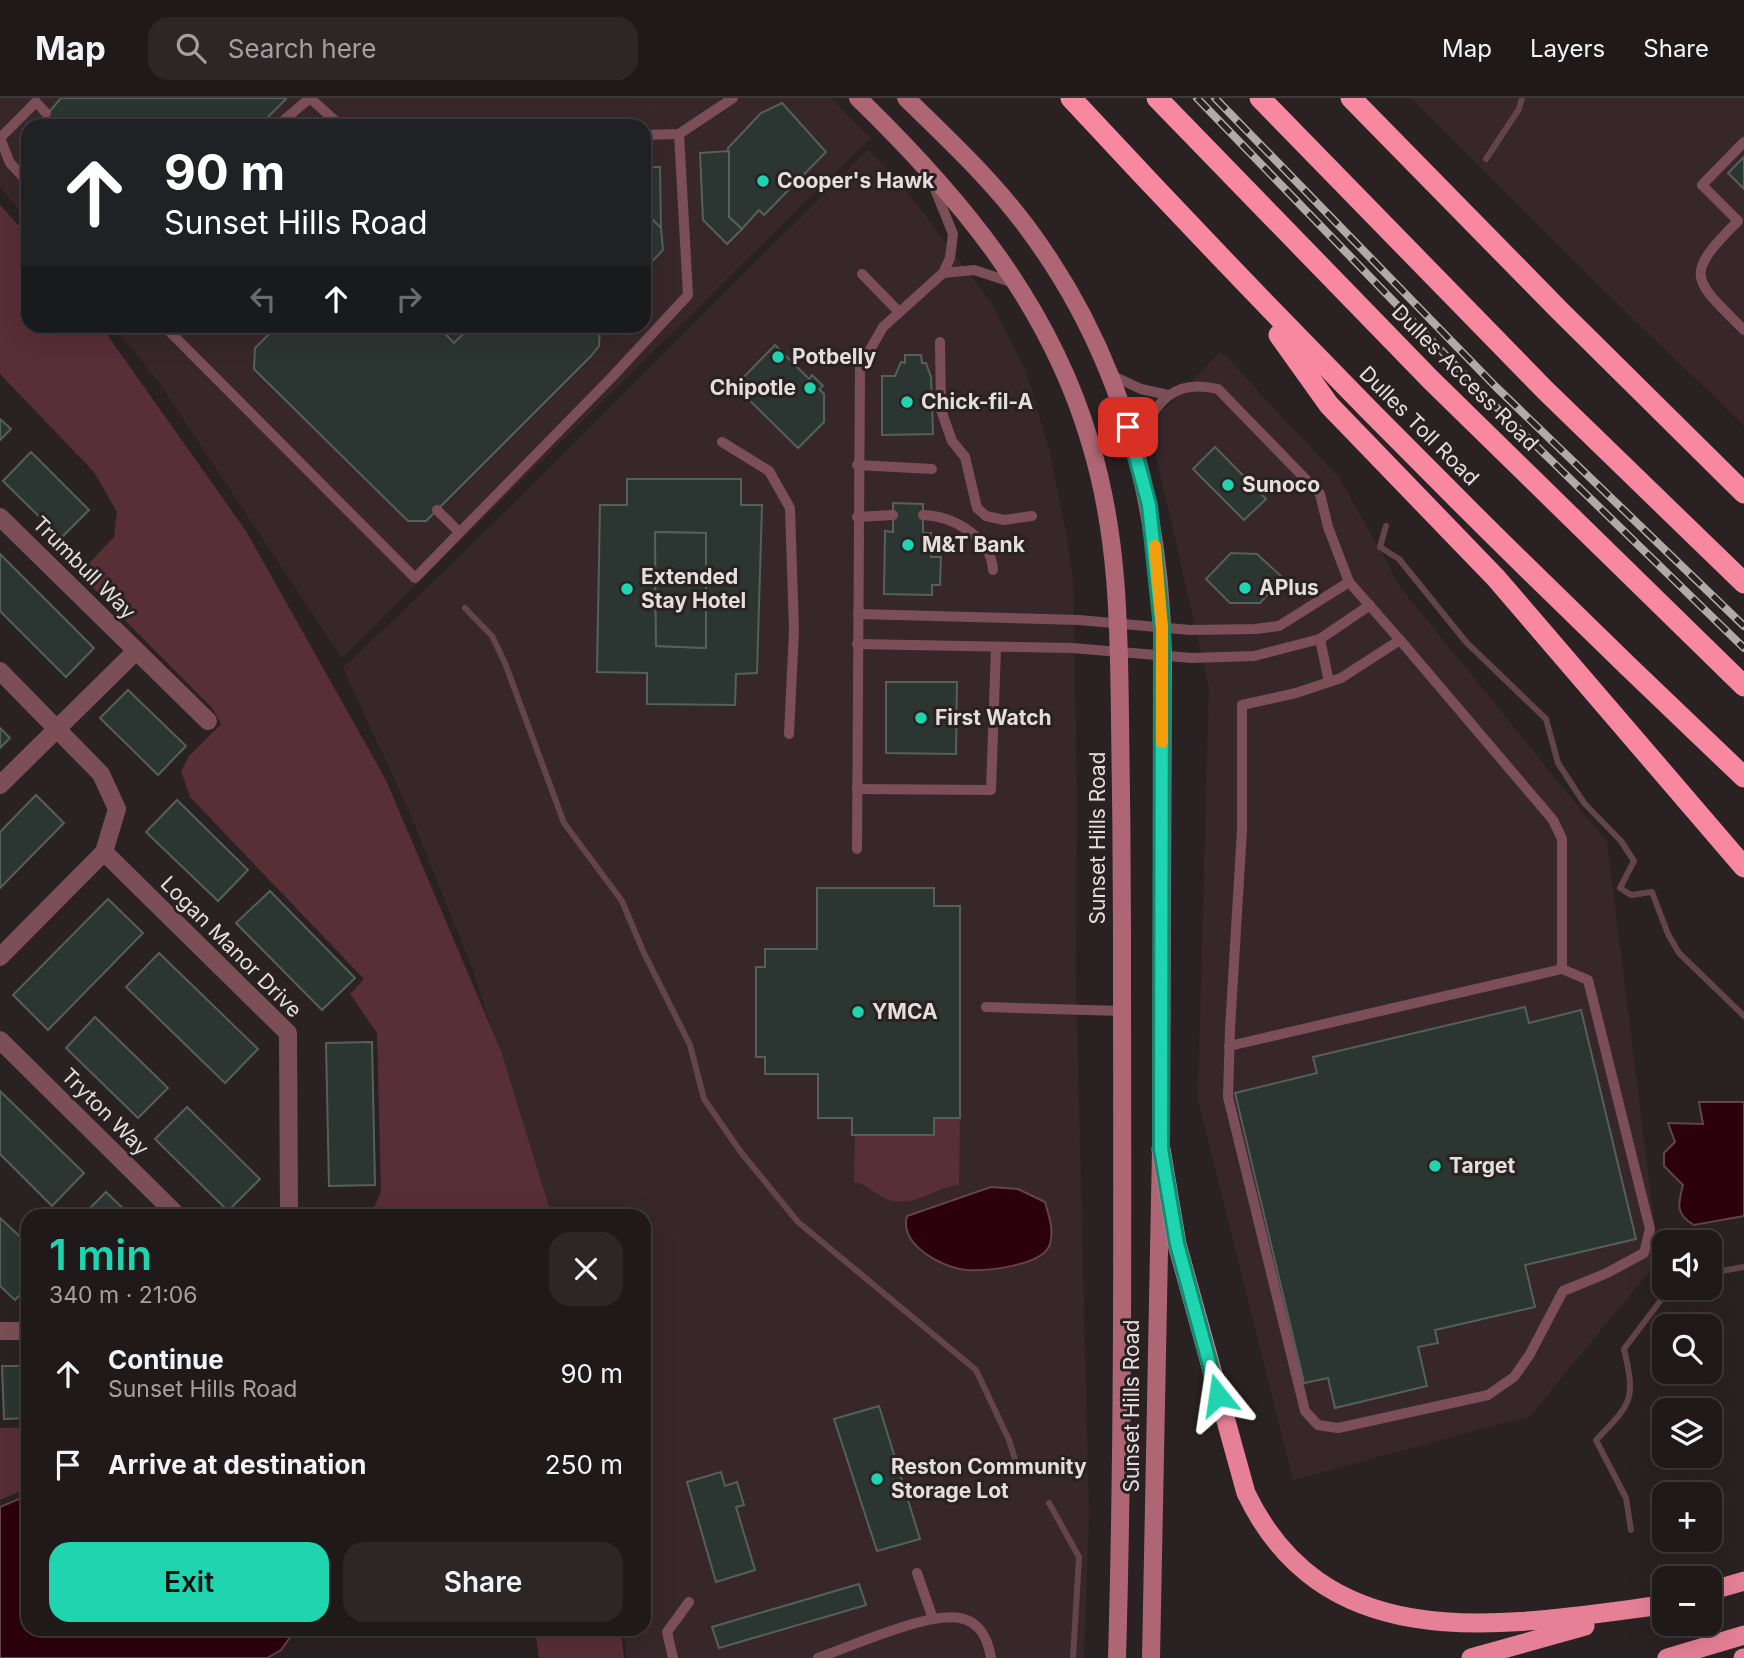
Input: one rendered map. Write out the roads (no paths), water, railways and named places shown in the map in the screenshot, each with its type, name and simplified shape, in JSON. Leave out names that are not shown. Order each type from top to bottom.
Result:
[{"type":"highway","name":"Dulles Toll Road","points":[[1071,98],[1240,279],[1459,502],[1744,777]]},
{"type":"highway","name":"Dulles Access Road","points":[[1157,98],[1421,370],[1744,686]]},
{"type":"highway","points":[[1260,98],[1506,352],[1744,583]]},
{"type":"highway","points":[[1351,98],[1744,493]]},
{"type":"highway","points":[[1240,279],[1329,405],[1496,578],[1744,867]]},
{"type":"highway","points":[[1161,1149],[1177,1244],[1246,1493],[1263,1529],[1303,1577],[1352,1609],[1393,1624],[1426,1631],[1494,1628],[1652,1606]]},
{"type":"highway","points":[[1722,1587],[1744,1581]]},
{"type":"highway","points":[[1471,1658],[1652,1607]]},
{"type":"highway","points":[[1667,1658],[1744,1635]]},
{"type":"main road","name":"Sunset Hills Road","points":[[858,98],[924,163],[973,219],[1019,285],[1061,365],[1090,440],[1113,542],[1121,652],[1122,1392],[1117,1658]]},
{"type":"main road","name":"Sunset Hills Road","points":[[906,98],[976,167],[1026,226],[1085,318],[1111,374],[1134,444],[1149,505],[1163,655],[1161,1149],[1155,1328],[1152,1658]]},
{"type":"street","name":"Trumbull Way","points":[[0,517],[208,721]]},
{"type":"street","name":"Trumbull Way","points":[[0,785],[136,651]]},
{"type":"street","points":[[0,671],[101,774],[117,809],[104,852],[0,957]]},
{"type":"street","name":"Logan Manor Drive","points":[[104,852],[288,1033],[289,1209]]},
{"type":"street","name":"Tryton Way","points":[[0,1041],[171,1209]]},
{"type":"street","points":[[0,1331],[21,1331]]},
{"type":"lane","points":[[285,119],[310,98],[333,119]]},
{"type":"lane","points":[[651,135],[679,134],[733,98]]},
{"type":"lane","points":[[21,175],[10,163],[0,138],[36,102],[46,113]]},
{"type":"lane","points":[[171,333],[415,578],[612,377],[688,295],[679,134]]},
{"type":"lane","points":[[1744,142],[1702,185],[1738,221],[1706,254],[1700,271],[1705,291],[1744,330]]},
{"type":"lane","points":[[857,849],[857,464],[860,367],[870,346],[898,311],[943,273],[950,258],[953,234],[924,163]]},
{"type":"lane","points":[[943,273],[974,270],[1019,285]]},
{"type":"lane","points":[[862,274],[898,311]]},
{"type":"lane","points":[[940,342],[941,410],[952,441],[965,457],[977,508],[986,516],[1004,520],[1032,516]]},
{"type":"lane","points":[[1111,374],[1150,392],[1168,395]]},
{"type":"lane","points":[[1134,444],[1155,407],[1168,395],[1184,386],[1201,385],[1217,390],[1320,494],[1328,527],[1349,582],[1553,820],[1562,839],[1562,969]]},
{"type":"lane","points":[[722,443],[769,471],[790,508],[794,630],[789,734]]},
{"type":"lane","points":[[857,464],[932,469]]},
{"type":"lane","points":[[437,510],[459,532]]},
{"type":"lane","points":[[857,517],[893,515]]},
{"type":"lane","points":[[923,515],[941,516],[985,542],[992,557],[993,569]]},
{"type":"lane","points":[[858,614],[997,616],[1214,630],[1279,626],[1349,582]]},
{"type":"lane","points":[[857,643],[1072,648],[1192,658],[1254,656],[1320,639],[1370,605]]},
{"type":"lane","points":[[1320,639],[1329,682]]},
{"type":"lane","points":[[1229,1046],[1562,969],[1588,980],[1650,1229],[1644,1253],[1607,1273],[1563,1291],[1530,1354],[1514,1377],[1488,1395],[1338,1428],[1318,1425],[1306,1412],[1228,1097],[1229,1046],[1241,830],[1242,705],[1340,678],[1400,640]]},
{"type":"lane","points":[[857,789],[991,790],[996,648]]},
{"type":"lane","points":[[986,1007],[1122,1011]]},
{"type":"lane","points":[[917,1573],[933,1619]]},
{"type":"lane","points":[[673,1658],[667,1632],[689,1602]]},
{"type":"lane","points":[[818,1658],[933,1619],[962,1618],[977,1626],[988,1638],[991,1658]]},
{"type":"waterway","points":[[1486,159],[1519,109],[1522,98]]},
{"type":"waterway","points":[[1386,526],[1380,547],[1399,559],[1466,642],[1546,719],[1558,763],[1584,803],[1621,841],[1634,861],[1620,888],[1631,895],[1652,892],[1668,934],[1679,953],[1744,1016]]},
{"type":"waterway","points":[[465,608],[492,636],[505,663],[564,823],[622,901],[643,951],[690,1045],[704,1099],[740,1151],[798,1222],[976,1370],[1009,1440],[1018,1469]]},
{"type":"waterway","points":[[1722,1271],[1744,1267]]},
{"type":"waterway","points":[[1631,1530],[1626,1498],[1596,1440],[1628,1400],[1630,1380],[1624,1349],[1661,1300]]},
{"type":"waterway","points":[[1049,1503],[1079,1557],[1073,1658]]},
{"type":"railway","points":[[1197,98],[1487,398],[1744,648]]},
{"type":"railway","points":[[1215,98],[1496,387],[1744,626]]},
{"type":"place","name":"Cooper's Hawk","points":[[763,181]]},
{"type":"place","name":"Potbelly","points":[[778,357]]},
{"type":"place","name":"Chipotle","points":[[810,388]]},
{"type":"place","name":"Chick-fil-A","points":[[907,402]]},
{"type":"place","name":"Sunoco","points":[[1228,485]]},
{"type":"place","name":"M&T Bank","points":[[908,545]]},
{"type":"place","name":"APlus","points":[[1245,588]]},
{"type":"place","name":"Extended Stay Hotel","points":[[627,589]]},
{"type":"place","name":"First Watch","points":[[921,718]]},
{"type":"place","name":"YMCA","points":[[858,1012]]},
{"type":"place","name":"Target","points":[[1435,1166]]},
{"type":"place","name":"Reston Community Storage Lot","points":[[877,1479]]}]
